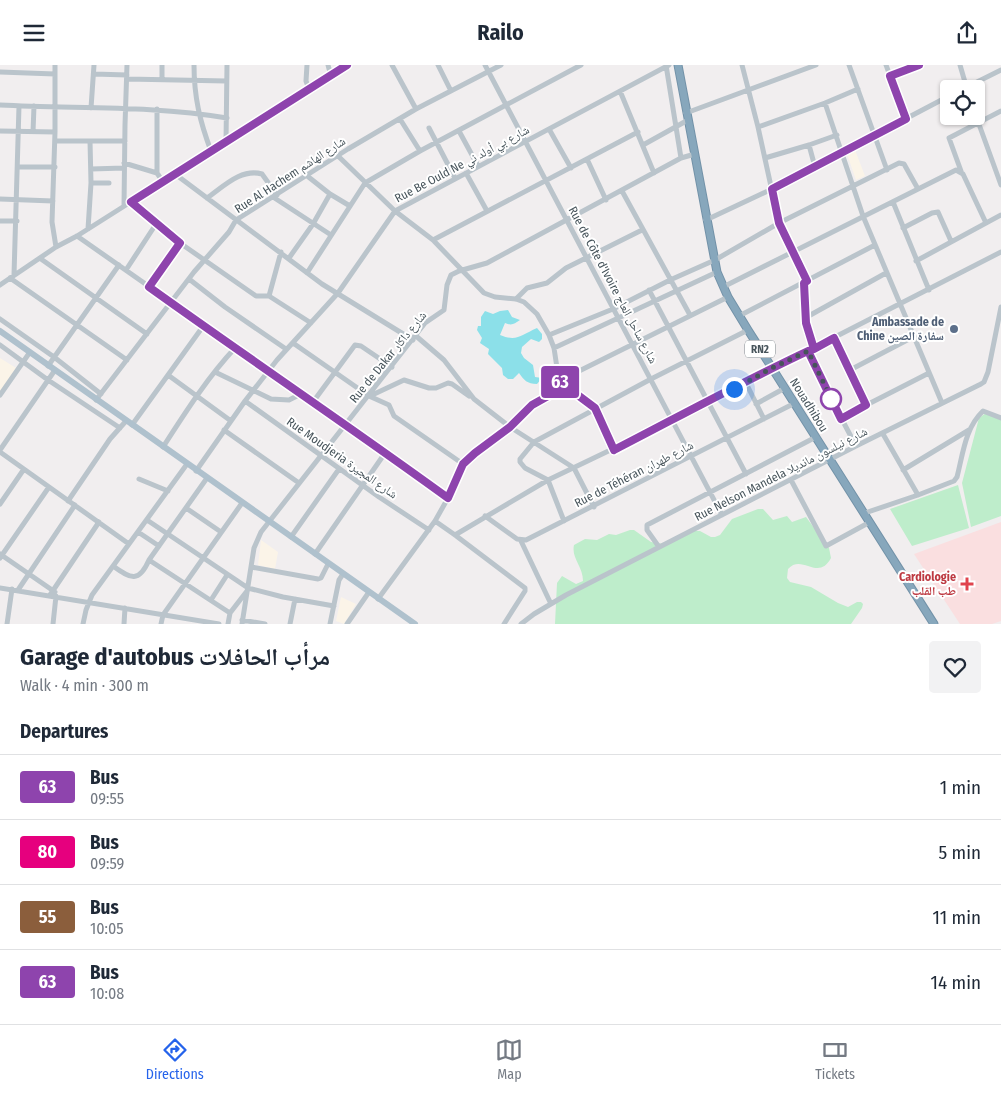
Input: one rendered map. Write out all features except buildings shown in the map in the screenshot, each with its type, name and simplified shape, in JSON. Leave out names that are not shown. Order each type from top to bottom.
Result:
[{"type":"highway","name":"Nouadhibou","points":[[678,65],[714,260],[723,287],[739,316],[934,624]]},
{"type":"main road","points":[[0,331],[415,624]]},
{"type":"street","points":[[55,65],[54,108],[56,132],[52,222],[56,247]]},
{"type":"street","points":[[92,108],[94,65]]},
{"type":"street","points":[[124,206],[125,109],[128,65]]},
{"type":"street","points":[[162,65],[162,79]]},
{"type":"street","points":[[194,65],[198,113],[211,151]]},
{"type":"street","points":[[226,142],[227,65]]},
{"type":"street","points":[[307,65],[306,81],[309,89]]},
{"type":"street","points":[[328,65],[329,69],[334,73]]},
{"type":"street","points":[[0,285],[41,259],[56,247],[77,236],[347,65]]},
{"type":"street","points":[[392,65],[416,109]]},
{"type":"street","points":[[438,65],[451,91]]},
{"type":"street","name":"Rue de Côte d'Ivoire شارع ساحل العاج","points":[[486,65],[722,515]]},
{"type":"street","name":"Rue Al Hachem شارع الهاشم","points":[[96,400],[189,279],[229,232],[236,220],[337,155],[416,109],[501,65]]},
{"type":"street","points":[[307,273],[366,183],[420,151],[581,65]]},
{"type":"street","points":[[667,65],[682,158]]},
{"type":"street","name":"Rue Be Ould Ne شارع بي أولد ني","points":[[196,471],[268,371],[338,293],[395,211],[667,65]]},
{"type":"street","points":[[742,65],[779,223],[805,282],[805,318],[814,349]]},
{"type":"street","points":[[643,145],[677,126],[687,117],[748,89],[805,67],[816,65]]},
{"type":"street","points":[[849,65],[887,170]]},
{"type":"street","points":[[886,65],[906,119]]},
{"type":"street","points":[[890,76],[919,65]]},
{"type":"street","points":[[960,65],[963,80]]},
{"type":"street","points":[[981,80],[1001,70]]},
{"type":"street","points":[[0,72],[55,74]]},
{"type":"street","points":[[94,74],[194,81],[226,81]]},
{"type":"street","points":[[758,127],[858,89]]},
{"type":"street","points":[[620,91],[654,173]]},
{"type":"street","points":[[706,220],[772,189],[940,101]]},
{"type":"street","points":[[825,103],[863,216],[942,403]]},
{"type":"street","points":[[0,105],[54,108],[157,109],[226,118]]},
{"type":"street","points":[[12,277],[17,199],[19,106]]},
{"type":"street","points":[[33,132],[34,107]]},
{"type":"street","points":[[157,109],[158,173],[162,182]]},
{"type":"street","points":[[985,119],[1001,111]]},
{"type":"street","points":[[400,119],[420,151]]},
{"type":"street","points":[[974,125],[949,138],[962,172],[986,223]]},
{"type":"street","points":[[979,125],[1001,185]]},
{"type":"street","points":[[429,128],[455,178]]},
{"type":"street","points":[[549,129],[571,167]]},
{"type":"street","points":[[0,131],[56,132]]},
{"type":"street","points":[[459,131],[478,166]]},
{"type":"street","points":[[433,240],[638,132]]},
{"type":"street","points":[[765,158],[837,135]]},
{"type":"street","points":[[55,141],[125,141]]},
{"type":"street","points":[[88,229],[90,141]]},
{"type":"street","points":[[809,145],[815,167]]},
{"type":"street","name":"Rue de Dakar شارع داكار","points":[[242,622],[257,540],[298,483],[414,338],[432,317],[444,310],[447,285],[451,275],[487,263],[682,158],[695,154]]},
{"type":"street","points":[[337,155],[395,211],[433,240],[484,293],[524,302],[536,314],[549,335],[554,348],[559,381],[595,408],[614,450]]},
{"type":"street","points":[[587,159],[606,199]]},
{"type":"street","points":[[549,335],[613,309],[714,260],[779,223],[901,162],[908,169],[918,189]]},
{"type":"street","points":[[90,169],[124,165],[158,173]]},
{"type":"street","points":[[18,167],[55,167]]},
{"type":"street","points":[[723,287],[956,169],[962,172]]},
{"type":"street","points":[[207,198],[242,175],[254,172],[262,174],[275,196],[331,235]]},
{"type":"street","points":[[466,173],[487,211]]},
{"type":"street","points":[[175,174],[322,284],[414,338],[444,360],[474,399]]},
{"type":"street","points":[[306,175],[330,194],[350,206]]},
{"type":"street","points":[[90,183],[108,183]]},
{"type":"street","points":[[622,191],[690,315]]},
{"type":"street","points":[[289,258],[313,224],[330,194]]},
{"type":"street","points":[[0,199],[53,201]]},
{"type":"street","points":[[131,202],[180,243],[256,296],[269,297],[311,323]]},
{"type":"street","points":[[893,202],[928,289]]},
{"type":"street","points":[[904,228],[932,213],[938,212],[951,241]]},
{"type":"street","points":[[916,261],[1001,215]]},
{"type":"street","points":[[0,221],[16,221]]},
{"type":"street","points":[[126,270],[156,224]]},
{"type":"street","points":[[516,299],[524,290],[551,281],[566,268],[642,230]]},
{"type":"street","points":[[77,236],[346,424],[448,498]]},
{"type":"street","points":[[149,287],[180,243]]},
{"type":"street","points":[[739,316],[875,245]]},
{"type":"street","points":[[269,297],[281,252]]},
{"type":"street","points":[[455,535],[548,480],[614,450],[1001,252]]},
{"type":"street","points":[[41,259],[147,333]]},
{"type":"street","points":[[48,366],[119,265]]},
{"type":"street","points":[[554,348],[717,272]]},
{"type":"street","points":[[805,318],[886,273]]},
{"type":"street","points":[[12,277],[76,326],[127,360]]},
{"type":"street","points":[[189,279],[225,307],[286,349]]},
{"type":"street","points":[[649,290],[746,474]]},
{"type":"street","points":[[378,599],[429,530],[448,498],[463,464],[475,453],[510,427],[532,405],[548,396],[559,381],[728,297]]},
{"type":"street","name":"Rue Nelson Mandela شارع نيلسون مانديلا","points":[[521,624],[551,604],[659,547],[984,382],[998,337],[1001,307]]},
{"type":"street","points":[[0,319],[54,357],[101,394]]},
{"type":"street","points":[[68,501],[109,441],[120,428],[129,423],[168,375],[204,325]]},
{"type":"street","points":[[564,521],[548,480],[526,468],[520,462],[520,459],[534,443],[595,408],[748,330]]},
{"type":"street","points":[[850,370],[913,337]]},
{"type":"street","points":[[834,338],[866,405]]},
{"type":"street","points":[[293,343],[369,396],[389,405],[394,416],[463,464]]},
{"type":"street","points":[[0,345],[120,428]]},
{"type":"street","points":[[313,402],[357,345],[362,346],[392,367]]},
{"type":"street","points":[[163,447],[197,396],[235,348]]},
{"type":"street","points":[[808,351],[856,446]]},
{"type":"street","points":[[0,395],[30,352]]},
{"type":"street","points":[[55,370],[0,451],[129,544]]},
{"type":"street","points":[[215,372],[271,399],[289,400],[301,394]]},
{"type":"street","points":[[841,419],[929,373]]},
{"type":"street","points":[[168,375],[231,421]]},
{"type":"street","points":[[369,396],[404,380],[429,388],[439,387],[448,383],[452,384],[510,427],[574,468],[594,507]]},
{"type":"street","points":[[746,383],[764,419]]},
{"type":"street","points":[[756,404],[785,388]]},
{"type":"street","name":"Rue Moudjeria شارع المجيرة","points":[[245,401],[320,456],[429,530]]},
{"type":"street","name":"Rue de Téhéran شارع طهران","points":[[522,541],[594,507],[795,403]]},
{"type":"street","points":[[865,513],[918,495],[948,483],[957,477],[969,430],[983,411],[1001,418]]},
{"type":"street","points":[[224,430],[298,483]]},
{"type":"street","points":[[903,470],[969,430]]},
{"type":"street","points":[[883,433],[918,495]]},
{"type":"street","points":[[659,547],[647,530],[647,525],[816,437]]},
{"type":"street","points":[[315,554],[385,453]]},
{"type":"street","points":[[83,624],[88,602],[187,464]]},
{"type":"street","points":[[0,504],[24,469]]},
{"type":"street","points":[[291,537],[340,469]]},
{"type":"street","points":[[113,566],[127,576],[139,576],[144,572],[158,546],[207,478]]},
{"type":"street","points":[[139,479],[168,491]]},
{"type":"street","points":[[790,480],[826,545],[870,522]]},
{"type":"street","points":[[49,487],[1,556],[28,573],[53,594]]},
{"type":"street","points":[[162,624],[163,615],[242,503]]},
{"type":"street","points":[[7,624],[15,590],[75,505]]},
{"type":"street","points":[[186,508],[221,532]]},
{"type":"street","points":[[485,516],[516,539],[522,541],[551,604]]},
{"type":"street","points":[[147,520],[248,589],[334,606]]},
{"type":"street","points":[[434,521],[525,588],[525,591],[504,624]]},
{"type":"street","points":[[52,624],[53,594],[99,522]]},
{"type":"street","points":[[138,532],[158,546]]},
{"type":"street","points":[[149,560],[230,613]]},
{"type":"street","points":[[251,567],[318,579],[321,578],[328,564]]},
{"type":"street","points":[[330,624],[339,580],[343,573]]},
{"type":"street","points":[[211,600],[228,575]]},
{"type":"street","points":[[0,588],[53,594],[64,598],[189,621],[219,624]]},
{"type":"street","points":[[228,624],[230,613],[248,589]]},
{"type":"street","points":[[346,624],[369,592]]},
{"type":"street","points":[[290,624],[295,599]]},
{"type":"street","points":[[124,624],[125,608]]},
{"type":"street","points":[[242,622],[264,624]]},
{"type":"shaded area","points":[[855,150],[865,176],[856,180],[847,154]]},
{"type":"shaded area","points":[[0,358],[16,368],[0,392]]},
{"type":"shaded area","name":"Cardiologie طب القلب","points":[[1001,522],[1001,621],[992,624],[960,624],[914,554]]},
{"type":"shaded area","points":[[261,540],[278,552],[275,569],[258,565]]},
{"type":"shaded area","points":[[341,597],[356,604],[344,624],[336,621]]},
{"type":"green space","points":[[986,413],[1001,419],[1001,516],[971,527],[962,483],[979,418]]},
{"type":"green space","points":[[958,485],[969,528],[912,546],[890,509]]},
{"type":"green space","points":[[758,509],[763,509],[773,520],[787,516],[792,522],[806,517],[829,548],[831,558],[821,568],[799,564],[793,565],[788,569],[787,578],[790,582],[811,587],[848,607],[861,602],[863,604],[862,608],[851,624],[555,624],[557,583],[562,576],[576,584],[583,581],[574,554],[574,545],[585,539],[597,540],[609,534],[616,535],[630,530],[634,530],[651,542],[664,544],[694,531],[700,531],[715,537],[720,535],[732,519]]},
{"type":"water","points":[[508,310],[512,317],[520,320],[513,324],[505,323],[500,335],[515,338],[537,328],[542,334],[542,339],[539,342],[531,339],[522,347],[521,353],[533,365],[535,377],[542,378],[537,384],[526,381],[519,373],[513,379],[508,379],[503,375],[502,368],[488,354],[489,349],[480,343],[482,338],[477,330],[478,326],[481,326],[481,317],[485,311],[493,314]]},
{"type":"bus line","name":"63","points":[[347,65],[131,202],[180,243],[149,287],[246,357],[346,424],[448,498],[463,464],[510,427],[532,405],[548,396],[559,381],[595,408],[614,450],[808,351],[841,419],[866,405],[834,338],[814,349],[806,323],[804,283],[807,281],[779,223],[772,189],[906,119],[890,76],[919,65]]},
{"type":"place","name":"Ambassade de Chine سفارة الصين","points":[[954,329]]},
{"type":"place","name":"Cardiologie طب القلب","points":[[967,584]]},
{"type":"route","points":[[734,389],[808,351],[834,404],[831,399]]}]
